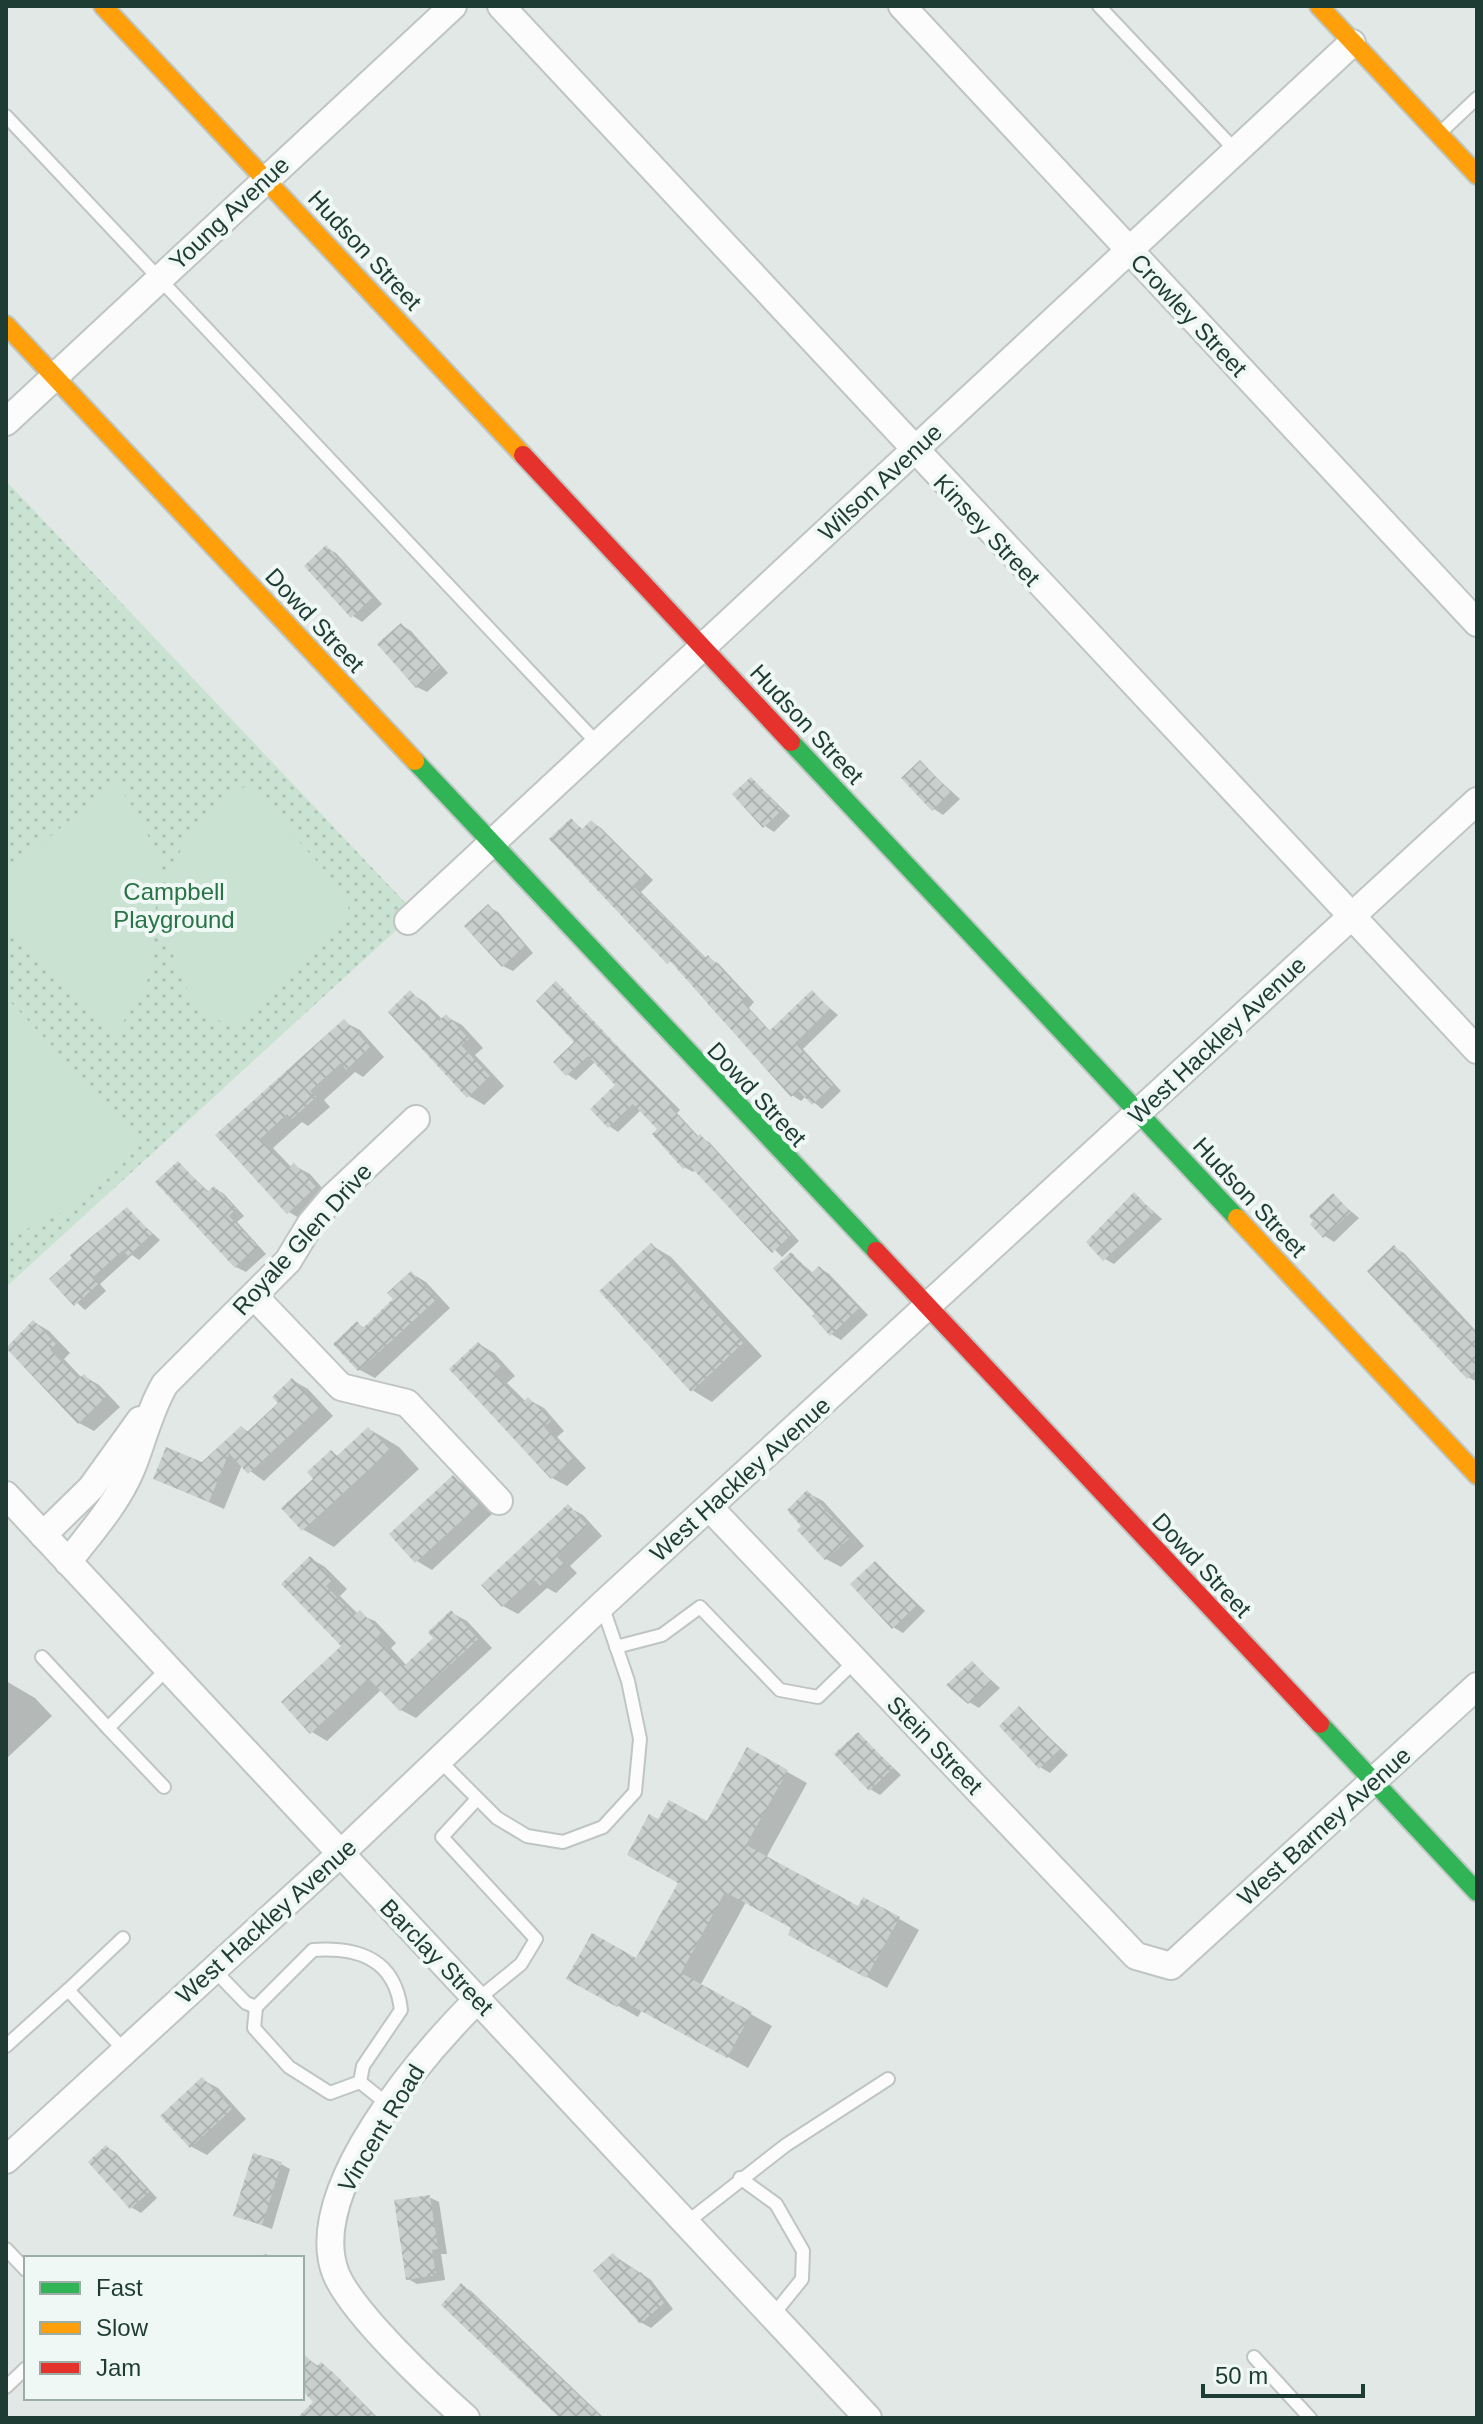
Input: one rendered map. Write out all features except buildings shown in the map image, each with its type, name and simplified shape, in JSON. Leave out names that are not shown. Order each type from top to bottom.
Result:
[{"type":"street","name":"Hudson Street","points":[[103,6],[1477,1475]]},
{"type":"street","name":"Young Avenue","points":[[6,422],[453,6]]},
{"type":"street","name":"Kinsey Street","points":[[501,6],[1477,1050]]},
{"type":"street","name":"Crowley Street","points":[[902,6],[1477,623]]},
{"type":"street","points":[[1323,7],[1352,43],[1477,175]]},
{"type":"street","name":"Wilson Avenue","points":[[408,921],[1352,43]]},
{"type":"street","name":"Dowd Street","points":[[6,325],[927,1310],[1477,1892]]},
{"type":"street","name":"West Hackley Avenue","points":[[6,2160],[339,1855],[602,1605],[927,1310],[1477,801]]},
{"type":"street","name":"Royale Glen Drive","points":[[68,1562],[113,1505],[130,1472],[150,1408],[165,1384],[288,1261],[332,1198],[416,1119]]},
{"type":"street","points":[[255,1297],[341,1387],[407,1403],[499,1501]]},
{"type":"street","points":[[43,1535],[91,1488],[150,1408]]},
{"type":"street","name":"Barclay Street","points":[[6,1495],[868,2418]]},
{"type":"street","name":"Stein Street","points":[[709,1507],[1136,1956],[1171,1966]]},
{"type":"street","name":"West Barney Avenue","points":[[1171,1966],[1477,1686]]},
{"type":"street","name":"Vincent Road","points":[[466,2418],[376,2328],[336,2274],[330,2242],[335,2207],[355,2162],[433,2046],[478,1999]]},
{"type":"lane","points":[[1099,6],[1236,151]]},
{"type":"lane","points":[[1439,134],[1474,106]]},
{"type":"lane","points":[[6,116],[598,744]]},
{"type":"lane","points":[[439,1760],[497,1818],[527,1836],[563,1842],[603,1827],[635,1792],[640,1739],[628,1681],[602,1605]]},
{"type":"lane","points":[[616,1647],[662,1635],[700,1607],[780,1690],[818,1697],[855,1661]]},
{"type":"lane","points":[[42,1657],[164,1787]]},
{"type":"lane","points":[[108,1728],[167,1669]]},
{"type":"lane","points":[[477,1799],[442,1837],[536,1939],[521,1964],[478,1999]]},
{"type":"lane","points":[[6,2046],[123,1938]]},
{"type":"lane","points":[[344,1948],[365,1955],[391,1976],[398,1989],[401,2010],[363,2066],[360,2082],[330,2093],[289,2067],[254,2028],[256,2007],[313,1950],[344,1948]]},
{"type":"lane","points":[[213,1969],[246,2003],[256,2007]]},
{"type":"lane","points":[[68,1990],[124,2050]]},
{"type":"lane","points":[[686,2223],[740,2178],[888,2079]]},
{"type":"lane","points":[[360,2082],[390,2106]]},
{"type":"lane","points":[[740,2178],[776,2204],[803,2251],[802,2279],[773,2315]]},
{"type":"lane","points":[[6,2249],[24,2268]]},
{"type":"lane","points":[[1254,2357],[1310,2418]]},
{"type":"lane","points":[[6,2387],[24,2370]]},
{"type":"green space","name":"Campbell Playground","points":[[6,481],[415,913],[6,1287]]},
{"type":"green space","points":[[116,781],[142,822],[160,864],[149,977],[114,1038],[6,930],[6,874]]},
{"type":"green space","points":[[248,784],[345,893],[350,916],[234,1029],[194,1006],[169,943],[163,906],[166,886],[180,851],[204,822]]},
{"type":"green space","points":[[6,997],[142,1142],[114,1173],[82,1200],[45,1221],[6,1235]]},
{"type":"traffic: fast","points":[[791,742],[1237,1218]]},
{"type":"traffic: fast","points":[[415,761],[876,1251]]},
{"type":"traffic: fast","points":[[1320,1724],[1477,1892]]},
{"type":"traffic: slow","points":[[103,6],[523,455]]},
{"type":"traffic: slow","points":[[1319,6],[1477,175]]},
{"type":"traffic: slow","points":[[6,325],[415,761]]},
{"type":"traffic: slow","points":[[1237,1218],[1477,1475]]},
{"type":"traffic: jam","points":[[523,455],[791,742]]},
{"type":"traffic: jam","points":[[876,1251],[1320,1724]]}]
